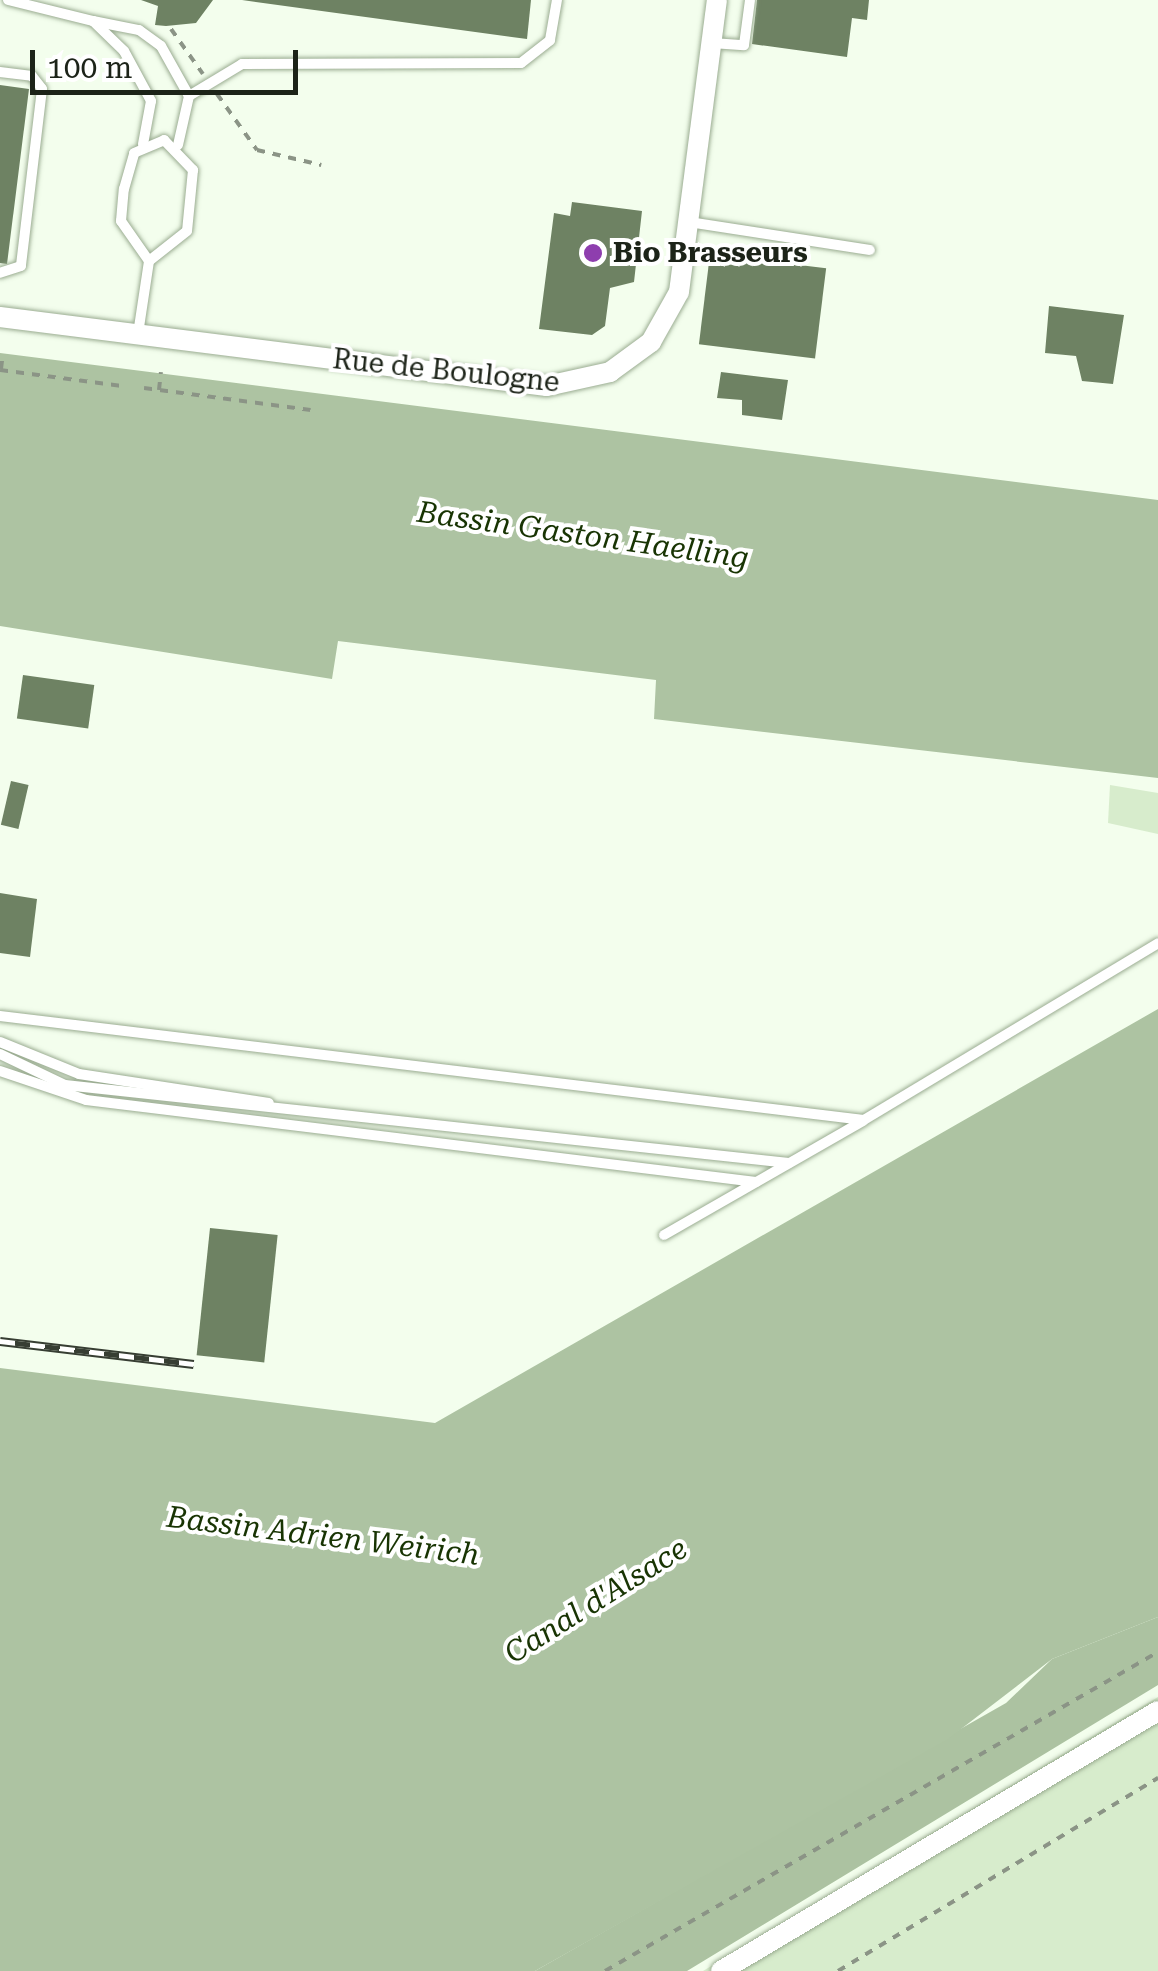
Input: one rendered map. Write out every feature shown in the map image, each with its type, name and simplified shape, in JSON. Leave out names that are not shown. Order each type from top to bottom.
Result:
[{"type":"street","name":"Rue de Boulogne","points":[[0,317],[573,384],[625,364],[651,342],[679,292],[717,0]]},
{"type":"street","points":[[721,1971],[1158,1711]]},
{"type":"lane","points":[[8,0],[139,30],[161,46],[189,96]]},
{"type":"lane","points":[[138,334],[149,261],[187,230],[193,170],[178,145],[189,96],[206,78],[242,64],[521,63],[550,40],[557,0]]},
{"type":"lane","points":[[712,43],[744,45],[750,0]]},
{"type":"lane","points":[[94,21],[142,75],[151,101],[144,144],[128,165],[120,221],[149,261]]},
{"type":"lane","points":[[0,72],[32,76],[42,89],[21,266],[0,272]]},
{"type":"lane","points":[[144,144],[178,145]]},
{"type":"lane","points":[[689,222],[870,250]]},
{"type":"lane","points":[[664,1234],[864,1120],[1158,943]]},
{"type":"lane","points":[[0,1016],[864,1120]]},
{"type":"lane","points":[[0,1042],[80,1074],[237,1093],[292,1110]]},
{"type":"lane","points":[[0,1054],[65,1086],[789,1163]]},
{"type":"lane","points":[[0,1071],[86,1100],[756,1182]]},
{"type":"path","points":[[171,29],[256,150],[321,165]]},
{"type":"path","points":[[2,354],[0,370],[122,386]]},
{"type":"path","points":[[159,390],[161,372]]},
{"type":"path","points":[[144,388],[311,410]]},
{"type":"path","points":[[606,1971],[1158,1652]]},
{"type":"path","points":[[838,1971],[1158,1778]]},
{"type":"shaded area","points":[[1110,785],[1158,793],[1158,834],[1108,823]]},
{"type":"shaded area","points":[[1158,1617],[1158,1685],[687,1971],[535,1971],[1006,1703],[1052,1659]]},
{"type":"shaded area","points":[[1158,1697],[1158,1971],[703,1971]]},
{"type":"water","name":"Bassin Gaston Haelling","points":[[0,353],[1158,500],[1158,778],[654,719],[656,680],[338,641],[332,679],[0,626]]},
{"type":"water","points":[[1158,1009],[1158,1617],[1052,1659],[948,1739],[535,1971],[0,1971],[0,1368],[435,1423]]},
{"type":"building","points":[[141,0],[213,0],[196,23],[166,26],[155,25],[158,6]]},
{"type":"building","points":[[242,0],[531,0],[527,39]]},
{"type":"building","points":[[757,0],[869,0],[867,20],[852,18],[847,57],[752,44]]},
{"type":"building","points":[[0,85],[29,89],[7,264],[0,263]]},
{"type":"building","name":"Bio Brasseurs","points":[[572,202],[642,211],[634,282],[610,288],[605,326],[592,335],[539,329],[554,213],[570,216]]},
{"type":"building","points":[[710,254],[826,268],[815,359],[699,344]]},
{"type":"building","points":[[1049,306],[1124,315],[1113,384],[1082,381],[1076,356],[1045,353]]},
{"type":"building","points":[[721,372],[788,380],[782,420],[742,415],[742,400],[717,398]]},
{"type":"building","points":[[23,675],[94,685],[88,729],[17,719]]},
{"type":"building","points":[[11,781],[29,785],[18,829],[1,825]]},
{"type":"building","points":[[0,893],[37,899],[30,957],[0,953]]},
{"type":"building","points":[[210,1228],[278,1235],[264,1362],[197,1355]]},
{"type":"railway","points":[[0,1341],[194,1364]]},
{"type":"place","name":"Bio Brasseurs","points":[[593,253]]},
{"type":"water label","name":"Bassin Adrien Weirich","points":[[323,1536]]},
{"type":"water label","name":"Canal d'Alsace","points":[[596,1601]]}]
